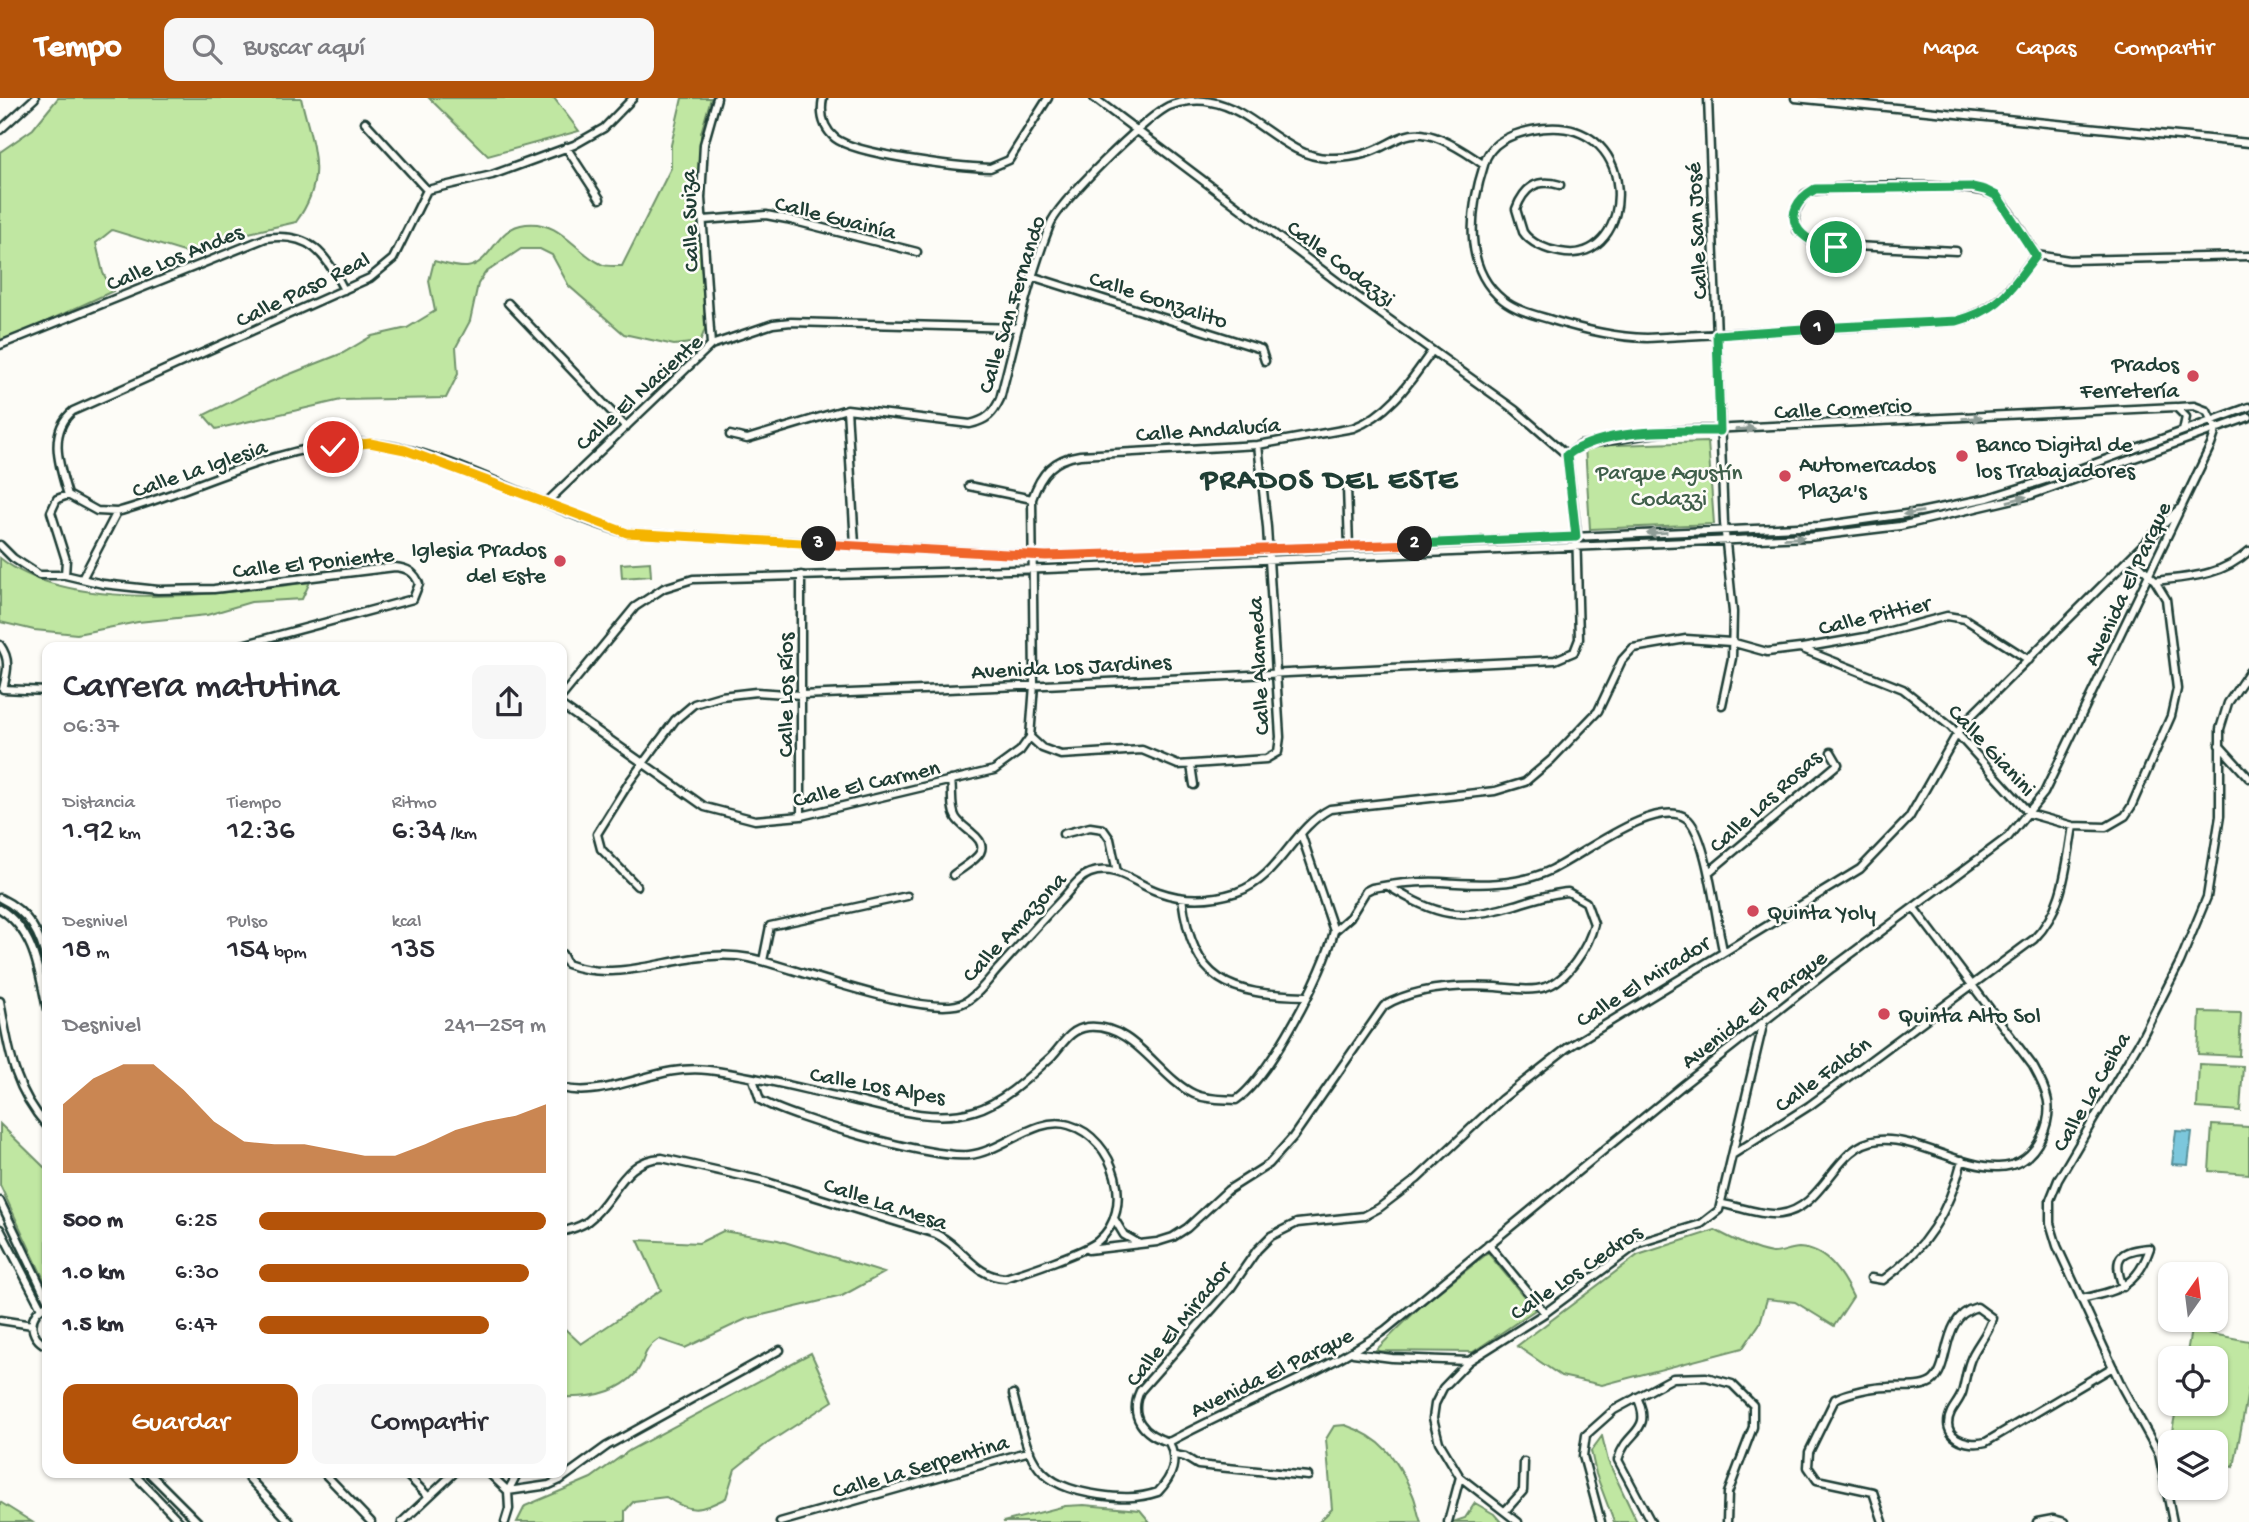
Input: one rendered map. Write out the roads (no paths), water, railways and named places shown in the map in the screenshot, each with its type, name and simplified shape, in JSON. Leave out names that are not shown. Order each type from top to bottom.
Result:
[{"type":"street","points":[[0,130],[35,98]]},
{"type":"street","points":[[365,122],[427,190],[492,176],[566,147],[604,128],[633,98]]},
{"type":"street","name":"Calle Suiza","points":[[711,345],[701,198],[704,144],[717,98]]},
{"type":"street","points":[[823,98],[820,113],[836,139],[860,149],[990,168],[1009,160],[1048,98]]},
{"type":"street","name":"Calle Codazzi","points":[[1094,98],[1515,410],[1567,455]]},
{"type":"street","name":"Calle San José","points":[[1708,98],[1720,431],[1725,531],[1733,612],[1731,658],[1722,705]]},
{"type":"street","points":[[1796,98],[2249,143]]},
{"type":"street","name":"Calle San Fernando","points":[[730,435],[747,439],[847,409],[970,424],[993,414],[1000,399],[1018,328],[1056,211],[1134,130],[1167,107],[1197,100],[1230,108],[1306,154],[1322,158],[1353,155],[1391,132]]},
{"type":"street","points":[[1560,185],[1548,181],[1531,185],[1525,191],[1517,209],[1523,232],[1546,248],[1564,253],[1580,253],[1599,244],[1613,226],[1616,181],[1609,153],[1594,139],[1568,128],[1525,132],[1495,145],[1484,165],[1476,191],[1473,244],[1479,268],[1503,300],[1526,312],[1610,335],[1647,338],[1957,321],[1982,314],[1999,303],[2036,256]]},
{"type":"street","points":[[1452,135],[1484,165]]},
{"type":"street","points":[[566,147],[600,199]]},
{"type":"street","points":[[1956,251],[1814,244],[1797,230],[1795,212],[1805,194],[1829,187],[1972,187],[1997,196],[2036,256]]},
{"type":"street","name":"Calle Paso Real","points":[[68,495],[57,444],[61,424],[73,411],[380,272],[393,259],[427,190]]},
{"type":"street","name":"Calle Guainía","points":[[704,220],[766,215],[917,252]]},
{"type":"street","name":"Calle Los Andes","points":[[0,345],[265,238],[296,238],[313,246],[334,270],[344,290]]},
{"type":"street","points":[[2036,256],[2069,260],[2249,256]]},
{"type":"street","name":"Calle Gonzalito","points":[[1034,277],[1261,349],[1265,360]]},
{"type":"street","points":[[508,303],[626,427]]},
{"type":"street","name":"Calle El Naciente","points":[[547,502],[573,473],[626,427],[711,345],[773,324],[791,322],[1018,328]]},
{"type":"street","name":"Calle Andalucía","points":[[1032,499],[1045,471],[1067,457],[1258,445],[1367,423],[1400,395],[1432,351]]},
{"type":"street","points":[[2176,407],[2186,417],[2183,431]]},
{"type":"street","name":"Calle Comercio","points":[[1567,455],[1581,445],[1669,430],[1720,431],[2176,407],[2201,407],[2212,421]]},
{"type":"street","name":"Calle La Iglesia","points":[[82,579],[117,512],[149,504],[170,493],[237,469],[348,443],[405,450],[547,502],[604,527],[650,537],[855,545],[1034,556],[1303,549],[1823,526],[1953,506],[2044,481],[2249,407]]},
{"type":"street","points":[[847,409],[855,545]]},
{"type":"street","points":[[567,686],[635,607],[664,588],[693,579],[1034,569],[1808,537],[1940,518],[2031,495],[2249,417]]},
{"type":"street","points":[[2212,421],[2216,430]]},
{"type":"street","name":"Avenida El Parque","points":[[1168,1442],[1240,1404],[1353,1353],[1385,1330],[1832,968],[2008,837],[2044,793],[2153,579],[2216,430]]},
{"type":"street","name":"Calle Alameda","points":[[1030,737],[1042,748],[1061,755],[1142,750],[1168,762],[1191,765],[1273,757],[1280,746],[1269,558],[1258,445]]},
{"type":"street","points":[[1567,455],[1576,547]]},
{"type":"street","points":[[969,486],[1032,499],[1034,685],[1030,737]]},
{"type":"street","points":[[1347,487],[1349,547]]},
{"type":"street","points":[[65,575],[65,560],[51,512],[57,499],[68,495],[97,511],[117,512]]},
{"type":"street","name":"Calle El Mirador","points":[[1168,1442],[1156,1438],[1141,1426],[1135,1409],[1140,1391],[1230,1289],[1257,1250],[1271,1236],[1297,1223],[1364,1216],[1379,1208],[1426,1171],[1502,1099],[1567,1048],[1723,950],[1842,880],[1874,857],[1915,810],[1956,733],[2183,505]]},
{"type":"street","points":[[0,545],[13,558],[39,575],[65,575],[82,579]]},
{"type":"street","name":"Avenida Los Jardines","points":[[637,886],[601,849],[597,834],[643,763],[675,720],[694,704],[756,692],[801,695],[1034,685],[1517,662],[1568,656],[1577,646],[1579,632],[1576,547]]},
{"type":"street","points":[[2153,579],[2212,573],[2232,564],[2249,551]]},
{"type":"street","name":"Calle Gianini","points":[[1731,642],[1767,652],[1800,648],[1903,689],[1930,708],[1956,733],[2029,814],[2073,826],[2106,827],[2125,816],[2177,701],[2168,608],[2153,579],[2132,557]]},
{"type":"street","name":"Calle El Poniente","points":[[82,579],[158,590],[214,589],[395,567],[412,572],[417,577],[419,584],[413,599],[253,642]]},
{"type":"street","name":"Calle Los Ríos","points":[[801,575],[801,816]]},
{"type":"street","name":"Calle Pittier","points":[[1800,648],[1871,636],[1947,616],[1965,619],[2029,660]]},
{"type":"street","points":[[1063,834],[1090,827],[1102,829],[1110,839],[1117,872],[1150,889],[1182,898],[1221,896],[1251,886],[1278,863],[1321,814],[1342,806],[1511,788],[1537,773],[1598,710],[1622,660],[1633,648],[1686,639],[1731,642]]},
{"type":"street","points":[[0,645],[7,655],[8,665],[3,689],[42,691]]},
{"type":"street","name":"Calle La Ceiba","points":[[2173,1522],[2159,1454],[2113,1367],[2057,1246],[2050,1223],[2050,1200],[2058,1181],[2141,1039],[2180,962],[2207,897],[2220,816],[2220,729],[2228,703],[2249,672]]},
{"type":"street","name":"Calle El Carmen","points":[[567,709],[705,807],[721,814],[755,820],[801,816],[1002,767],[1030,737]]},
{"type":"street","points":[[2219,745],[2249,778]]},
{"type":"street","name":"Calle Las Rosas","points":[[1709,872],[1838,764],[1831,751]]},
{"type":"street","points":[[1191,765],[1194,785]]},
{"type":"street","points":[[951,780],[953,812],[957,821],[981,840],[983,846],[981,853],[953,875]]},
{"type":"street","points":[[1301,834],[1334,931],[1350,918],[1366,891],[1388,886],[1439,882],[1480,886],[1525,878],[1549,871],[1646,817],[1668,814],[1683,816],[1693,824],[1709,872],[1723,950]]},
{"type":"street","name":"Calle Falcón","points":[[1732,1155],[1810,1106],[2045,928],[2060,894],[2073,826]]},
{"type":"street","name":"Calle Amazona","points":[[567,967],[601,972],[718,956],[763,961],[920,1005],[954,1007],[977,992],[1082,878],[1100,871],[1117,872]]},
{"type":"street","points":[[1086,1250],[1162,1241],[1178,1234],[1228,1190],[1278,1157],[1384,1006],[1404,997],[1441,989],[1548,986],[1563,977],[1581,952],[1594,924],[1586,902],[1568,892],[1483,914],[1454,916],[1420,905],[1388,886]]},
{"type":"street","points":[[763,961],[770,926],[907,896]]},
{"type":"street","points":[[0,898],[21,911],[32,923],[42,948]]},
{"type":"street","points":[[1182,898],[1192,941],[1218,980],[1242,989],[1306,996]]},
{"type":"street","name":"Calle La Ceiba","points":[[1723,1204],[1777,1214],[1794,1211],[1819,1192],[1853,1151],[1879,1140],[1909,1144],[1999,1168],[2016,1165],[2036,1148],[2048,1121],[2048,1092],[2033,1066],[1914,908]]},
{"type":"street","points":[[0,909],[16,922],[30,941],[42,989]]},
{"type":"street","name":"Calle Los Alpes","points":[[567,1088],[595,1088],[682,1068],[753,1079],[892,1109],[937,1116],[957,1115],[990,1105],[1034,1071],[1067,1036],[1089,1027],[1114,1032],[1134,1044],[1191,1093],[1204,1098],[1236,1100],[1256,1081],[1306,996],[1327,957],[1334,931]]},
{"type":"street","points":[[0,1001],[16,1077],[29,1105],[42,1120]]},
{"type":"street","points":[[1723,1204],[1763,1025]]},
{"type":"street","points":[[753,1079],[760,1100],[775,1109],[841,1129],[939,1153],[970,1155],[1040,1127],[1068,1124],[1092,1137],[1109,1158],[1117,1187],[1115,1220],[1124,1235],[1140,1244]]},
{"type":"street","name":"Calle La Mesa","points":[[567,1230],[588,1221],[634,1167],[650,1158],[662,1158],[764,1181],[936,1234],[957,1246],[980,1271],[995,1278],[1016,1275],[1086,1250],[1105,1235],[1115,1220]]},
{"type":"street","points":[[1871,1278],[1883,1280],[1906,1264],[1924,1244],[1950,1199],[1962,1160]]},
{"type":"street","points":[[0,1201],[42,1289]]},
{"type":"street","name":"Calle Los Cedros","points":[[1518,1522],[1461,1477],[1439,1442],[1433,1418],[1435,1404],[1443,1388],[1469,1361],[1545,1313],[1639,1243],[1701,1224],[1723,1204]]},
{"type":"street","points":[[0,1229],[42,1303]]},
{"type":"street","points":[[1488,1244],[1545,1313]]},
{"type":"street","points":[[2081,1299],[2123,1287],[2141,1272],[2150,1248],[2129,1250],[2120,1258],[2116,1268],[2123,1287]]},
{"type":"street","points":[[1883,1522],[1873,1492],[1817,1480],[1808,1467],[1809,1452],[1835,1399],[1875,1388],[1913,1386],[1932,1381],[1938,1374],[1953,1330],[1968,1309],[1977,1307],[1992,1318],[1970,1360],[1961,1395],[1950,1413],[1950,1431],[1956,1440],[1965,1444],[1986,1442],[2113,1367]]},
{"type":"street","points":[[42,1310],[32,1325],[35,1337],[42,1342]]},
{"type":"street","points":[[0,1320],[32,1325]]},
{"type":"street","points":[[567,1475],[607,1446],[780,1350]]},
{"type":"street","points":[[1353,1353],[1392,1358],[1469,1361]]},
{"type":"street","points":[[1601,1522],[1585,1465],[1584,1442],[1590,1430],[1614,1410],[1673,1378],[1693,1376],[1732,1384],[1748,1398],[1755,1415],[1753,1427],[1733,1474],[1727,1522]]},
{"type":"street","points":[[1013,1394],[1030,1451],[1051,1483],[1062,1488],[1133,1499],[1158,1492],[1174,1468],[1175,1455],[1168,1442]]},
{"type":"street","points":[[1637,1397],[1644,1412],[1643,1423],[1625,1444],[1618,1460],[1651,1522]]},
{"type":"street","name":"Calle La Serpentina","points":[[780,1522],[1030,1451]]},
{"type":"street","points":[[1175,1455],[1185,1457],[1198,1465],[1308,1476]]},
{"type":"street","points":[[1506,1510],[1523,1491],[1524,1462]]},
{"type":"street","points":[[1448,1522],[1461,1477]]},
{"type":"street","points":[[138,1478],[180,1522]]},
{"type":"street","points":[[154,1478],[198,1522]]},
{"type":"street","points":[[249,1478],[290,1522]]},
{"type":"street","points":[[329,1478],[371,1522]]},
{"type":"street","points":[[410,1478],[428,1496]]},
{"type":"street","points":[[402,1522],[448,1478]]},
{"type":"street","points":[[494,1478],[508,1491]]},
{"type":"street","points":[[505,1522],[509,1510],[508,1491],[515,1478]]},
{"type":"street","points":[[508,1491],[549,1485],[563,1478]]},
{"type":"street","points":[[2037,1522],[2053,1519],[2064,1522]]},
{"type":"water","points":[[2176,1131],[2192,1132],[2188,1165],[2172,1164]]},
{"type":"place","name":"Prados Ferretería","points":[[2193,376]]},
{"type":"place","name":"Banco Digital de los Trabajadores","points":[[1962,456]]},
{"type":"place","name":"Automercados Plaza's","points":[[1785,476]]},
{"type":"place","name":"Iglesia Prados del Este","points":[[560,561]]},
{"type":"place","name":"Quinta Yoly","points":[[1753,911]]},
{"type":"place","name":"Quinta Alto Sol","points":[[1884,1014]]},
{"type":"district","name":"PRADOS DEL ESTE","points":[[1330,478]]},
{"type":"park label","name":"Parque Agustín Codazzi","points":[[1669,484]]}]
